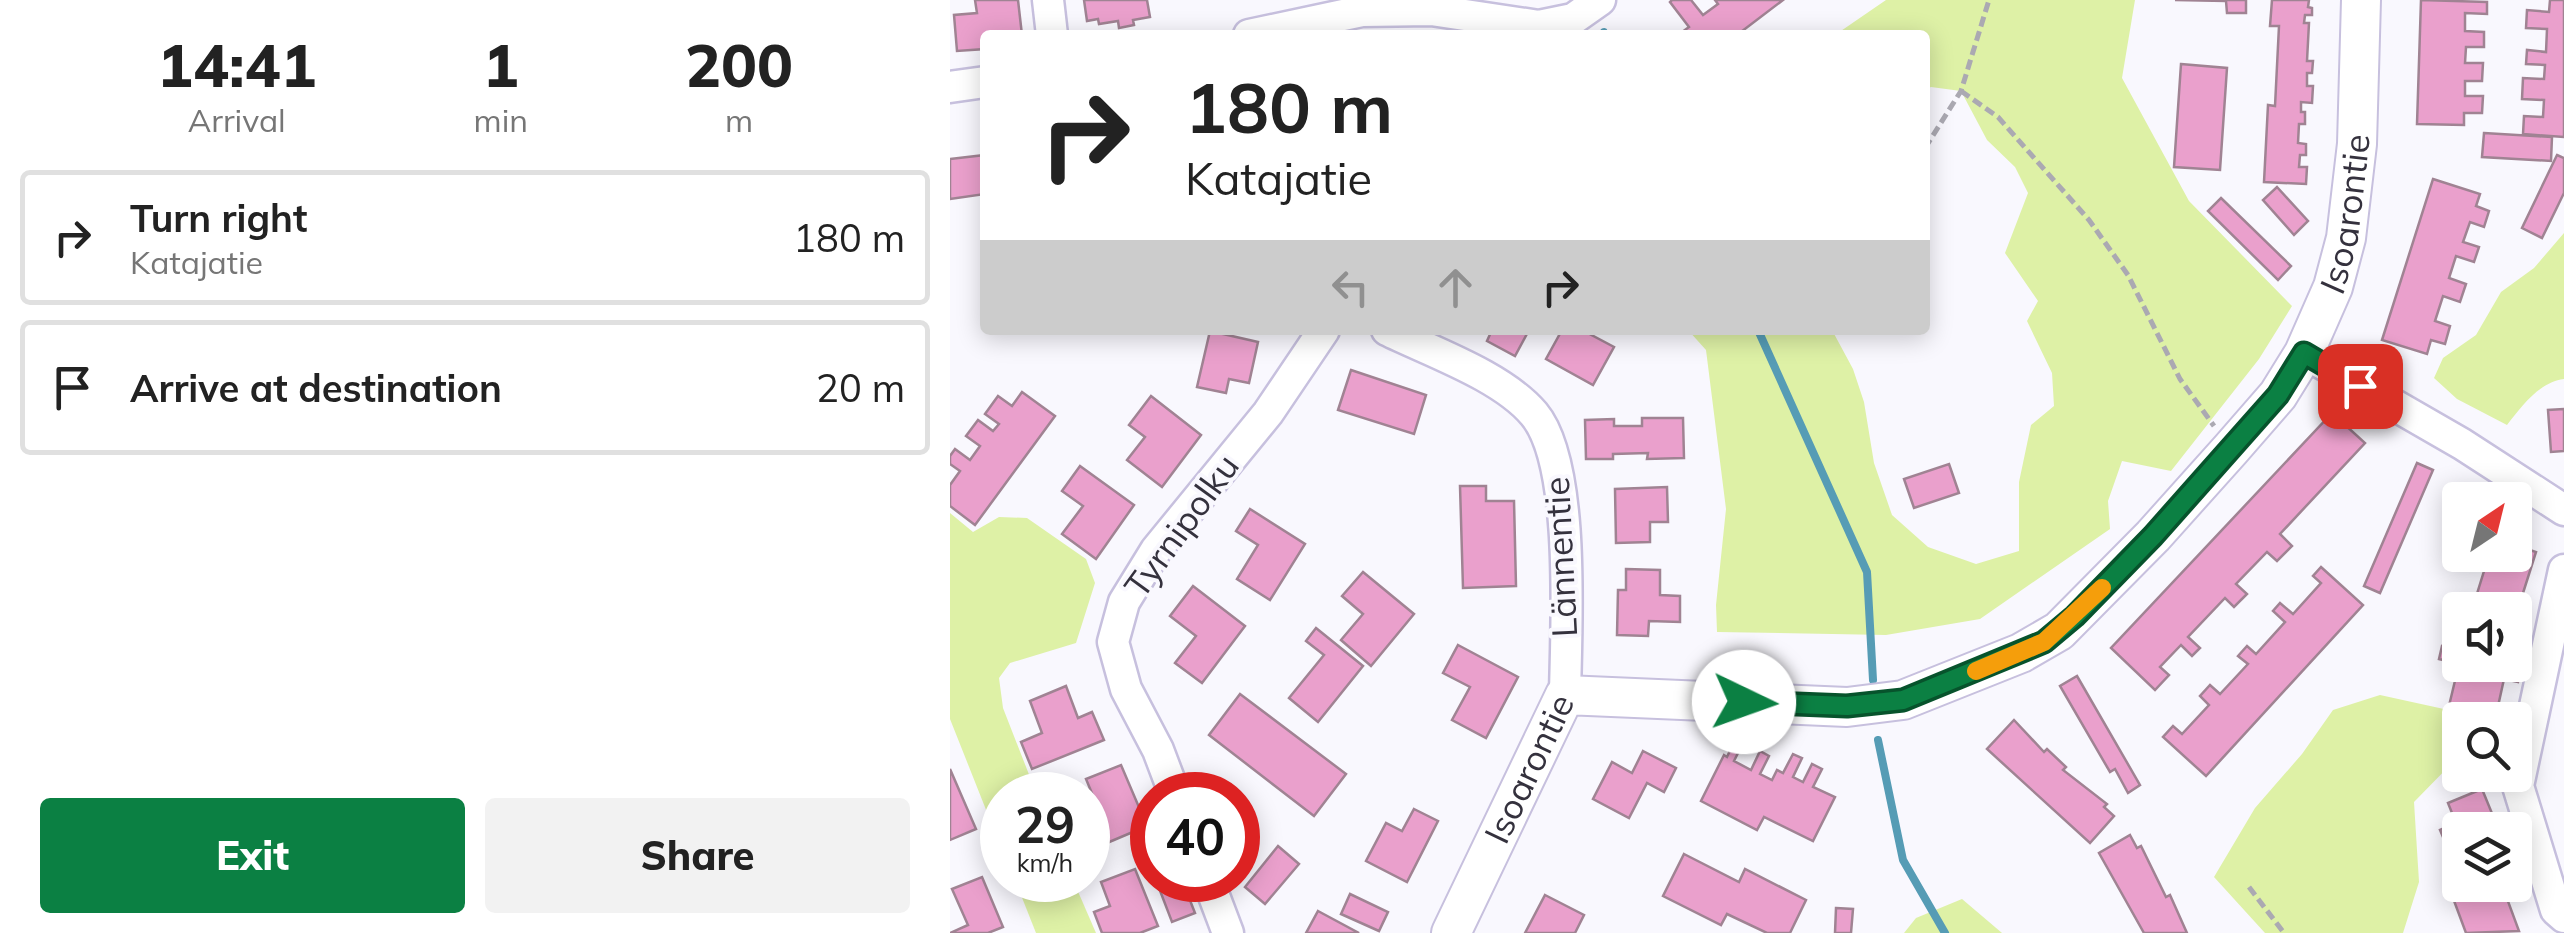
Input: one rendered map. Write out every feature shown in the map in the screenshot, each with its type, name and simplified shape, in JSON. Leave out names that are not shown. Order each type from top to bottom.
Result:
[{"type":"street","points":[[1048,0],[1051,30]]},
{"type":"street","points":[[1272,30],[1362,10],[1431,10],[1539,26],[1572,19],[1600,0]]},
{"type":"street","name":"Isoarontie","points":[[1451,933],[1565,695],[1847,706],[1903,700],[2020,653],[2059,630],[2153,536],[2278,395],[2304,353],[2332,287],[2346,238],[2357,144],[2362,0]]},
{"type":"street","points":[[950,87],[980,83]]},
{"type":"street","name":"Tyrnipolku","points":[[1166,772],[1126,689],[1113,642],[1124,602],[1156,550],[1268,413],[1321,335]]},
{"type":"street","name":"Lännentie","points":[[1397,335],[1506,389],[1535,415],[1553,446],[1561,482],[1565,695]]},
{"type":"street","points":[[2304,353],[2462,444],[2564,510]]},
{"type":"street","points":[[2564,570],[2518,786],[2556,910],[2564,917]]},
{"type":"street","points":[[1216,902],[1228,933]]},
{"type":"path","points":[[1930,140],[1960,91],[1989,0]]},
{"type":"path","points":[[1960,91],[1998,116],[2089,220],[2128,275],[2180,379],[2231,449]]},
{"type":"path","points":[[2249,887],[2284,933]]},
{"type":"green space","points":[[1886,0],[2135,0],[2122,78],[2189,201],[2292,306],[2259,359],[2171,471],[2122,461],[2108,501],[2110,529],[1980,619],[1886,635],[1717,632],[1726,509],[1706,350],[1692,335],[1835,335],[1853,369],[1864,402],[1874,463],[1892,515],[1928,547],[1976,564],[2019,551],[2019,482],[2031,425],[2054,406],[2052,373],[2027,321],[2038,301],[2005,253],[2028,193],[2015,167],[1987,140],[1961,91],[1930,88],[1930,30],[1842,30]]},
{"type":"green space","points":[[2564,233],[2564,379],[2539,390],[2507,425],[2457,399],[2434,378],[2443,358],[2476,335],[2501,292],[2534,268]]},
{"type":"green space","points":[[950,513],[973,532],[999,517],[1027,518],[1086,559],[1095,583],[1076,643],[1010,663],[999,678],[1003,708],[1028,772],[980,772],[980,795],[950,719]]},
{"type":"green space","points":[[2380,695],[2442,709],[2442,773],[2414,802],[2419,882],[2403,933],[2265,933],[2214,877],[2255,808],[2302,754],[2333,710]]},
{"type":"green space","points":[[1962,899],[2002,933],[1904,933],[1916,918]]},
{"type":"green space","points":[[1024,902],[1083,902],[1096,933],[1036,933]]},
{"type":"building","points":[[975,0],[1018,0],[1021,30],[980,30],[980,49],[957,51],[954,15],[977,13]]},
{"type":"building","points":[[1084,0],[1147,0],[1150,17],[1119,28],[1118,21],[1087,21]]},
{"type":"building","points":[[1691,0],[1703,15],[1718,4],[1715,0],[1783,0],[1744,30],[1685,30],[1689,27],[1670,2]]},
{"type":"building","points":[[2175,0],[2246,0],[2246,13],[2227,13],[2226,1]]},
{"type":"building","points":[[2272,0],[2309,0],[2308,7],[2312,8],[2312,15],[2305,15],[2304,23],[2309,23],[2307,61],[2313,61],[2312,73],[2307,73],[2307,86],[2313,86],[2312,103],[2301,102],[2305,124],[2299,124],[2298,143],[2306,144],[2306,155],[2300,155],[2299,167],[2307,167],[2306,184],[2264,182],[2268,105],[2275,106],[2279,26],[2270,26]]},
{"type":"building","points":[[2421,0],[2487,2],[2487,14],[2465,13],[2465,31],[2484,32],[2484,47],[2466,47],[2465,63],[2483,63],[2482,81],[2465,81],[2465,96],[2483,96],[2482,113],[2464,113],[2464,125],[2417,124]]},
{"type":"building","points":[[2550,0],[2564,0],[2564,137],[2523,134],[2524,116],[2543,117],[2544,100],[2522,99],[2523,78],[2544,79],[2545,65],[2526,64],[2527,50],[2546,52],[2547,29],[2526,28],[2527,10],[2549,12]]},
{"type":"building","points":[[2181,64],[2227,68],[2220,170],[2174,167]]},
{"type":"building","points":[[2484,133],[2552,137],[2551,161],[2482,157]]},
{"type":"building","points":[[2557,155],[2564,158],[2564,193],[2542,238],[2522,228]]},
{"type":"building","points":[[980,156],[980,195],[950,199],[950,159]]},
{"type":"building","points":[[2433,179],[2480,194],[2476,206],[2489,211],[2484,227],[2470,222],[2463,242],[2479,247],[2474,262],[2456,256],[2449,278],[2466,284],[2460,302],[2443,296],[2435,321],[2450,326],[2445,344],[2431,340],[2427,354],[2382,340]]},
{"type":"building","points":[[2277,187],[2308,221],[2294,235],[2263,200]]},
{"type":"building","points":[[2221,198],[2291,266],[2278,280],[2208,211]]},
{"type":"building","points":[[1209,335],[1258,342],[1249,383],[1229,379],[1226,393],[1197,387]]},
{"type":"building","points":[[1490,335],[1526,335],[1515,356],[1487,341]]},
{"type":"building","points":[[1559,335],[1591,335],[1614,347],[1593,385],[1546,359]]},
{"type":"building","points":[[1351,370],[1426,395],[1414,434],[1338,410]]},
{"type":"building","points":[[1022,392],[1055,416],[975,525],[950,506],[950,485],[960,471],[950,464],[950,456],[955,449],[970,460],[980,446],[966,436],[978,420],[993,431],[999,424],[985,414],[998,396],[1012,406]]},
{"type":"building","points":[[1151,396],[1201,435],[1162,487],[1127,460],[1145,437],[1129,425]]},
{"type":"building","points":[[2564,409],[2564,451],[2551,452],[2548,410]]},
{"type":"building","points":[[2332,413],[2365,443],[2280,534],[2292,546],[2277,561],[2267,552],[2236,584],[2247,594],[2234,607],[2225,598],[2188,637],[2200,648],[2192,656],[2181,645],[2160,667],[2169,675],[2155,690],[2111,648]]},
{"type":"building","points":[[1642,418],[1683,418],[1684,458],[1647,459],[1648,453],[1586,459],[1585,420],[1614,419],[1614,426],[1642,426]]},
{"type":"building","points":[[2417,463],[2433,470],[2380,593],[2364,586]]},
{"type":"building","points":[[1949,464],[1959,493],[1914,508],[1904,479]]},
{"type":"building","points":[[1080,466],[1134,505],[1096,559],[1062,534],[1083,506],[1062,491]]},
{"type":"building","points":[[1460,486],[1486,486],[1486,501],[1514,501],[1516,586],[1463,588]]},
{"type":"building","points":[[1667,487],[1668,522],[1650,522],[1650,542],[1616,543],[1615,489]]},
{"type":"building","points":[[1250,509],[1305,544],[1270,600],[1237,579],[1258,545],[1236,531]]},
{"type":"building","points":[[2321,567],[2363,605],[2206,776],[2163,737],[2173,726],[2182,734],[2209,705],[2200,696],[2210,685],[2220,694],[2248,664],[2238,656],[2247,646],[2256,654],[2285,622],[2273,611],[2280,603],[2293,614],[2321,583],[2313,576]]},
{"type":"building","points":[[1626,569],[1660,570],[1660,595],[1680,596],[1680,622],[1649,621],[1648,636],[1617,635],[1618,590],[1626,590]]},
{"type":"building","points":[[1363,572],[1414,614],[1371,666],[1341,640],[1363,614],[1342,596]]},
{"type":"building","points":[[2484,572],[2530,572],[2523,592],[2478,592]]},
{"type":"building","points":[[1193,586],[1245,626],[1202,683],[1175,663],[1196,636],[1170,616]]},
{"type":"building","points":[[1316,628],[1363,666],[1318,722],[1289,698],[1324,655],[1306,641]]},
{"type":"building","points":[[1458,645],[1518,677],[1486,738],[1452,720],[1470,687],[1443,673]]},
{"type":"building","points":[[2077,676],[2140,785],[2128,793],[2115,769],[2110,772],[2060,686]]},
{"type":"building","points":[[2455,682],[2503,682],[2499,702],[2450,702]]},
{"type":"building","points":[[1066,686],[1078,718],[1092,712],[1104,740],[1032,769],[1021,742],[1042,733],[1030,701]]},
{"type":"building","points":[[1240,694],[1346,774],[1314,816],[1209,735]]},
{"type":"building","points":[[2014,720],[2044,752],[2047,749],[2066,767],[2063,770],[2107,804],[2104,807],[2114,816],[2090,843],[1987,749]]},
{"type":"building","points":[[1734,742],[1742,745],[1734,761],[1751,770],[1760,751],[1769,756],[1760,774],[1772,780],[1777,770],[1783,773],[1793,754],[1802,758],[1793,777],[1803,782],[1812,764],[1822,769],[1813,787],[1835,797],[1813,841],[1764,817],[1757,830],[1701,801]]},
{"type":"building","points":[[1643,751],[1676,768],[1664,792],[1647,783],[1629,818],[1593,799],[1612,762],[1632,773]]},
{"type":"building","points":[[1121,765],[1130,786],[1130,833],[1110,842],[1110,772],[1104,772]]},
{"type":"building","points":[[950,769],[976,829],[950,840]]},
{"type":"building","points":[[2483,792],[2491,812],[2452,812],[2448,803]]},
{"type":"building","points":[[1414,809],[1438,821],[1407,882],[1366,861],[1386,823],[1402,831]]},
{"type":"building","points":[[2130,835],[2137,848],[2141,846],[2166,897],[2170,895],[2187,933],[2144,933],[2099,853]]},
{"type":"building","points":[[1278,846],[1299,864],[1265,904],[1260,900],[1260,868]]},
{"type":"building","points":[[1684,854],[1739,882],[1745,869],[1806,900],[1790,933],[1767,933],[1727,914],[1721,925],[1663,896]]},
{"type":"building","points":[[1130,871],[1130,902],[1148,902],[1158,926],[1140,933],[1102,933],[1094,912],[1110,906],[1110,879]]},
{"type":"building","points":[[980,878],[980,902],[992,902],[1003,927],[988,933],[950,933],[968,925],[952,889]]},
{"type":"building","points":[[1350,894],[1388,912],[1379,931],[1341,914]]},
{"type":"building","points":[[1545,895],[1584,915],[1575,933],[1525,933]]},
{"type":"building","points":[[1164,902],[1191,902],[1195,913],[1172,922]]},
{"type":"building","points":[[2454,902],[2508,902],[2519,931],[2466,933]]},
{"type":"building","points":[[1836,908],[1853,909],[1851,933],[1835,933]]},
{"type":"building","points":[[1318,911],[1359,933],[1306,933]]},
{"type":"waterway","points":[[1760,335],[1867,572],[1873,680]]},
{"type":"waterway","points":[[1878,740],[1903,860],[1945,933]]},
{"type":"slow traffic","points":[[1976,671],[2044,642],[2102,588]]},
{"type":"route","points":[[1744,702],[1847,706],[1903,700],[2044,642],[2153,536],[2278,395],[2304,353],[2360,386]]}]
